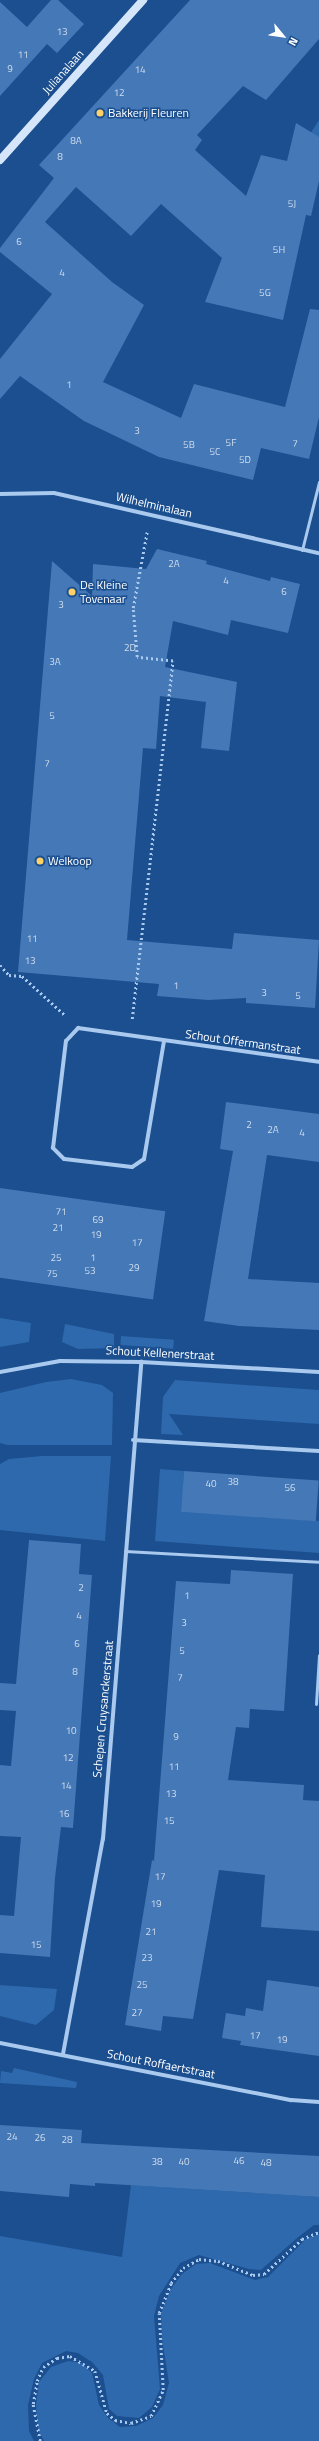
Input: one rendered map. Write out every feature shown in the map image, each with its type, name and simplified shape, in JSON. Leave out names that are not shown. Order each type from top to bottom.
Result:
[{"type":"street","name":"Julianalaan","points":[[0,160],[143,0]]},
{"type":"street","name":"Wilhelminalaan","points":[[0,494],[54,493],[319,553]]},
{"type":"street","name":"Schout Offermanstraat","points":[[78,1028],[319,1062]]},
{"type":"street","points":[[78,1028],[66,1042],[53,1148],[64,1159],[132,1167],[144,1159],[164,1041]]},
{"type":"street","name":"Schout Kellenerstraat","points":[[0,1372],[60,1361],[141,1362],[319,1372]]},
{"type":"street","name":"Schepen Cruysanckerstraat","points":[[63,2054],[102,1839],[126,1551],[133,1440],[141,1362]]},
{"type":"street","points":[[133,1440],[319,1451]]},
{"type":"street","name":"Schout Roffaertstraat","points":[[0,2043],[63,2054],[291,2100],[319,2102]]},
{"type":"lane","points":[[302,550],[319,482]]},
{"type":"lane","points":[[126,1551],[319,1562]]},
{"type":"lane","points":[[316,1704],[319,1655]]},
{"type":"path","points":[[130,1036],[173,661],[137,657],[133,608],[151,515]]},
{"type":"path","points":[[0,965],[9,974],[22,976],[78,1028]]},
{"type":"path","points":[[40,2441],[33,2404],[37,2380],[43,2367],[57,2358],[70,2356],[95,2371],[107,2413],[115,2420],[131,2423],[151,2416],[163,2390],[159,2313],[171,2283],[182,2268],[199,2260],[218,2260],[253,2275],[264,2274],[302,2238],[319,2232]]},
{"type":"shaded area","points":[[319,120],[319,144],[308,137]]},
{"type":"shaded area","points":[[0,1318],[31,1323],[29,1342],[0,1347]]},
{"type":"shaded area","points":[[65,1324],[114,1334],[114,1348],[78,1349],[62,1342]]},
{"type":"shaded area","points":[[121,1336],[174,1340],[173,1349],[120,1345]]},
{"type":"shaded area","points":[[71,1379],[102,1385],[113,1393],[112,1445],[7,1445],[0,1443],[0,1393],[46,1382]]},
{"type":"shaded area","points":[[175,1380],[319,1390],[319,1424],[169,1414],[183,1435],[161,1434],[163,1397]]},
{"type":"shaded area","points":[[42,1456],[111,1456],[105,1541],[0,1530],[0,1464],[9,1459]]},
{"type":"shaded area","points":[[160,1469],[184,1471],[182,1512],[319,1521],[319,1553],[155,1541]]},
{"type":"shaded area","points":[[0,1985],[57,1989],[54,2010],[36,2025],[0,2016]]},
{"type":"shaded area","points":[[14,2068],[77,2082],[76,2088],[0,2083],[1,2071],[12,2073]]},
{"type":"shaded area","points":[[131,2185],[319,2197],[319,2225],[314,2225],[297,2238],[261,2270],[249,2269],[199,2255],[180,2263],[159,2296],[154,2316],[160,2389],[152,2407],[139,2418],[117,2416],[109,2409],[103,2375],[92,2362],[78,2353],[66,2351],[42,2363],[34,2379],[28,2405],[29,2431],[34,2441],[0,2441],[0,2236],[122,2257]]},
{"type":"shaded area","points":[[319,2234],[319,2441],[44,2441],[38,2430],[36,2405],[39,2382],[51,2367],[68,2361],[82,2363],[92,2373],[99,2405],[108,2418],[120,2427],[136,2426],[153,2418],[163,2405],[169,2383],[162,2339],[161,2313],[171,2289],[182,2274],[196,2264],[210,2263],[255,2280],[268,2277],[307,2238]]},
{"type":"building","points":[[51,0],[58,0],[84,24],[57,53],[47,44],[0,96],[0,2],[27,27]]},
{"type":"building","points":[[190,0],[319,0],[319,39],[266,100],[243,86],[197,135],[202,140],[195,150],[246,196],[261,155],[287,161],[296,123],[319,137],[319,181],[311,216],[306,215],[283,320],[205,302],[222,258],[161,204],[131,236],[76,187],[45,222],[112,282],[144,305],[103,382],[181,418],[194,384],[285,407],[310,309],[319,310],[319,417],[309,459],[261,448],[253,480],[159,457],[84,421],[20,376],[0,399],[0,359],[52,294],[0,252],[0,248],[54,178],[39,165]]},
{"type":"building","points":[[157,549],[207,561],[206,564],[270,581],[271,577],[300,584],[288,633],[231,620],[228,635],[173,621],[165,667],[237,682],[229,751],[201,748],[206,702],[160,696],[156,749],[143,748],[127,940],[232,949],[234,933],[319,940],[315,1008],[246,1003],[246,998],[208,1000],[157,996],[159,984],[18,972],[52,561],[92,596],[93,564],[146,569]]},
{"type":"building","points":[[226,1102],[319,1114],[319,1162],[267,1155],[248,1279],[319,1283],[319,1330],[239,1326],[204,1321],[233,1151],[220,1149]]},
{"type":"building","points":[[0,1188],[165,1211],[153,1299],[0,1278]]},
{"type":"building","points":[[184,1471],[319,1480],[316,1521],[181,1512]]},
{"type":"building","points":[[29,1540],[81,1544],[79,1574],[92,1575],[73,1828],[61,1827],[55,1878],[50,1957],[0,1953],[0,1915],[14,1916],[21,1837],[0,1836],[0,1765],[11,1766],[16,1711],[0,1710],[0,1683],[16,1684]]},
{"type":"building","points":[[231,1570],[293,1574],[284,1711],[250,1709],[249,1728],[236,1727],[228,1780],[304,1785],[303,1800],[319,1801],[319,1931],[261,1927],[265,1875],[219,1870],[193,2019],[163,2016],[161,2031],[125,2025],[152,1860],[154,1861],[176,1581],[230,1584]]},
{"type":"building","points":[[267,1980],[319,1987],[319,2056],[240,2045],[241,2041],[222,2038],[226,2013],[245,2016],[246,2008],[263,2011]]},
{"type":"building","points":[[0,2125],[82,2130],[81,2143],[319,2156],[319,2197],[95,2183],[95,2186],[70,2184],[69,2197],[0,2191]]},
{"type":"place","name":"Bakkerij Fleuren","points":[[100,113]]},
{"type":"place","name":"De Kleine Tovenaar","points":[[72,592]]},
{"type":"place","name":"Welkoop","points":[[40,861]]}]
